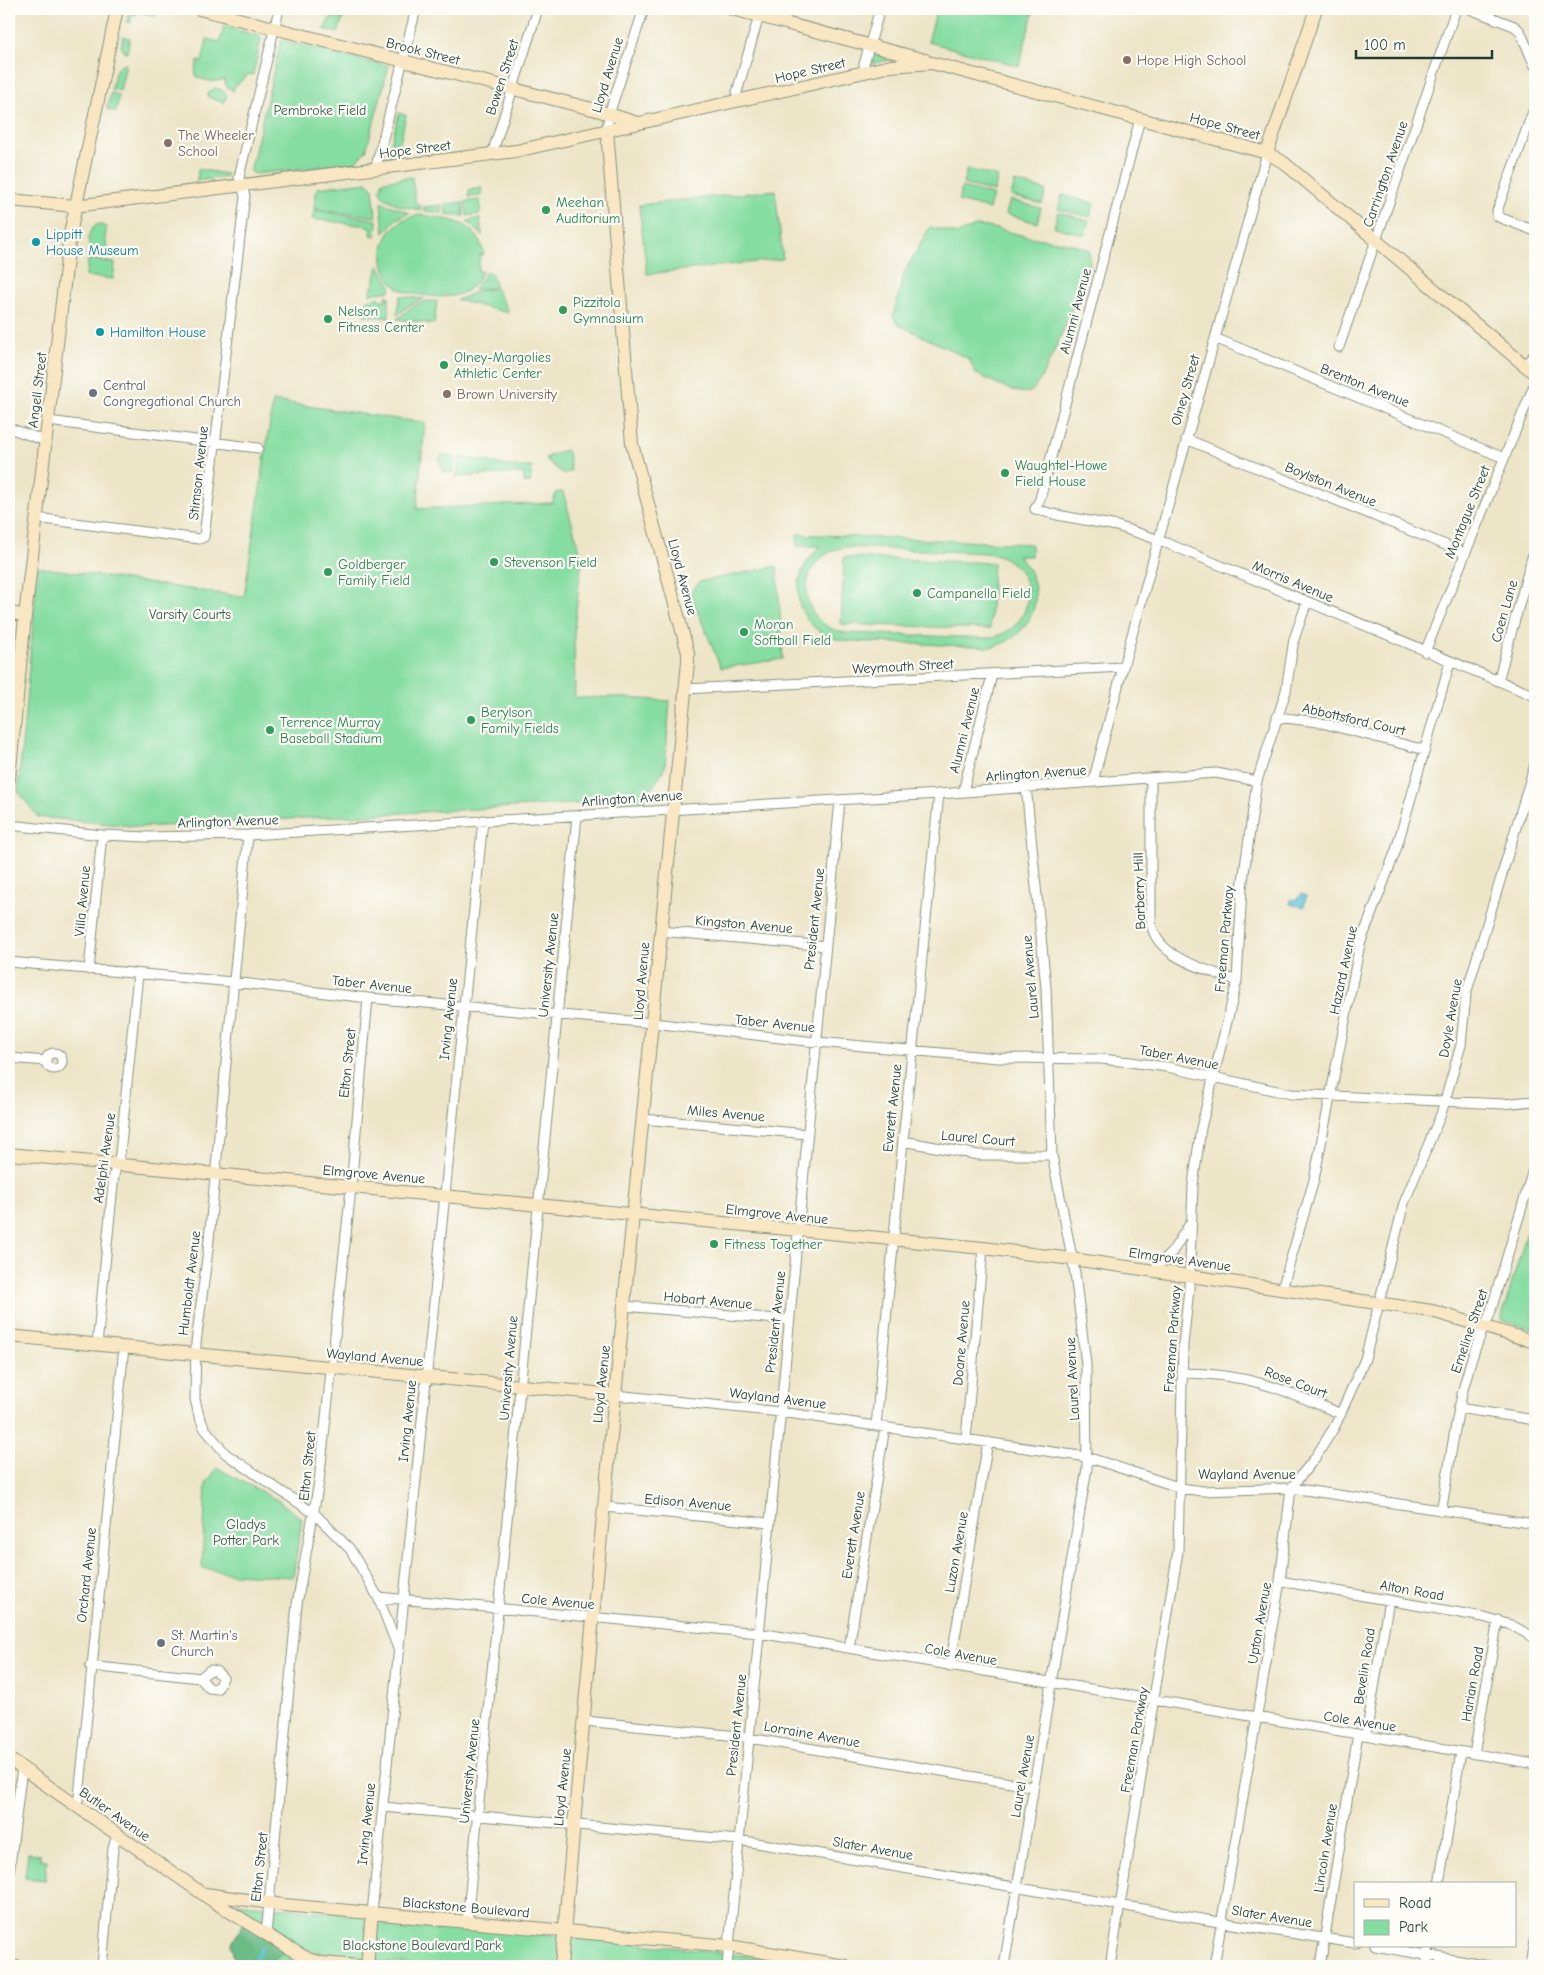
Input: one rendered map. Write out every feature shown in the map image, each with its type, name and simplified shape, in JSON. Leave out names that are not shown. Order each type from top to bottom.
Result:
[{"type":"street","name":"Angell Street","points":[[9,779],[12,710],[75,206],[118,9]]},
{"type":"street","name":"Brook Street","points":[[200,9],[514,89],[609,114],[639,124]]},
{"type":"street","name":"Stimson Avenue","points":[[36,518],[199,539],[204,537],[245,196],[239,177],[279,9]]},
{"type":"street","points":[[375,170],[416,9]]},
{"type":"street","name":"Bowen Street","points":[[492,154],[538,9]]},
{"type":"street","name":"Lloyd Avenue","points":[[561,1966],[593,1617],[688,653],[632,444],[607,130],[609,114],[644,9]]},
{"type":"street","points":[[732,9],[760,12],[932,62]]},
{"type":"street","points":[[865,73],[864,64],[880,9]]},
{"type":"street","name":"Olney Street","points":[[1093,782],[1123,667],[1267,153],[1316,9]]},
{"type":"street","name":"Carrington Avenue","points":[[1339,347],[1456,9]]},
{"type":"street","points":[[1470,9],[1514,26],[1520,31],[1535,66]]},
{"type":"street","points":[[737,102],[737,92],[760,12]]},
{"type":"street","name":"Hope Street","points":[[9,200],[75,206],[492,154],[639,124],[904,64],[932,62],[1267,153],[1283,162],[1535,374]]},
{"type":"street","points":[[1535,106],[1497,211],[1497,216],[1535,231]]},
{"type":"street","name":"Alumni Avenue","points":[[1035,509],[1040,499],[1140,119]]},
{"type":"street","name":"Brenton Avenue","points":[[1215,338],[1504,458]]},
{"type":"street","points":[[1525,365],[1535,354]]},
{"type":"street","name":"Montague Street","points":[[1425,652],[1535,383]]},
{"type":"street","points":[[48,421],[258,448]]},
{"type":"street","points":[[9,428],[46,441]]},
{"type":"street","name":"Boylston Avenue","points":[[1186,440],[1465,553]]},
{"type":"street","name":"Morris Avenue","points":[[1035,509],[1117,526],[1159,540],[1425,652],[1535,696]]},
{"type":"street","name":"Coen Lane","points":[[1498,681],[1535,547]]},
{"type":"street","name":"Freeman Parkway","points":[[1110,1966],[1178,1551],[1181,1488],[1182,1372],[1192,1222],[1192,1185],[1200,1128],[1237,981],[1243,880],[1257,781],[1286,691],[1294,639],[1307,602]]},
{"type":"street","points":[[9,612],[25,616]]},
{"type":"street","name":"Hazard Avenue","points":[[1282,1289],[1314,1180],[1360,944],[1396,850],[1450,662]]},
{"type":"street","name":"Weymouth Street","points":[[684,689],[1123,667]]},
{"type":"street","name":"Alumni Avenue","points":[[963,792],[992,675]]},
{"type":"street","name":"Abbottsford Court","points":[[1277,717],[1326,724],[1425,750]]},
{"type":"street","name":"Doyle Avenue","points":[[1380,1304],[1404,1202],[1445,1100],[1462,1045],[1466,994],[1535,764]]},
{"type":"street","name":"Arlington Avenue","points":[[9,825],[102,836],[248,835],[939,794],[1216,773],[1257,781]]},
{"type":"street","name":"Barberry Hill","points":[[1151,779],[1151,920],[1152,929],[1157,941],[1187,961],[1237,981]]},
{"type":"street","name":"Laurel Avenue","points":[[1004,1966],[1052,1684],[1087,1456],[1086,1364],[1072,1259],[1052,1155],[1046,988],[1026,786]]},
{"type":"street","name":"Everett Avenue","points":[[850,1648],[881,1426],[902,1141],[939,794]]},
{"type":"street","name":"President Avenue","points":[[727,1966],[840,800]]},
{"type":"street","name":"University Avenue","points":[[466,1922],[577,816]]},
{"type":"street","name":"Irving Avenue","points":[[367,1966],[483,820]]},
{"type":"street","name":"Humboldt Avenue","points":[[248,835],[196,1355],[195,1399],[199,1416],[214,1442],[241,1465],[315,1514],[350,1548],[378,1597],[399,1652]]},
{"type":"street","name":"Villa Avenue","points":[[89,970],[102,836]]},
{"type":"street","name":"Kingston Avenue","points":[[660,930],[826,946]]},
{"type":"street","name":"Taber Avenue","points":[[9,962],[233,982],[368,998],[653,1023],[816,1042],[998,1058],[1130,1062],[1167,1067],[1291,1094],[1503,1104],[1535,1101]]},
{"type":"street","name":"Adelphi Avenue","points":[[98,1345],[138,974]]},
{"type":"street","name":"Elton Street","points":[[266,1935],[297,1604],[315,1514],[368,998]]},
{"type":"street","points":[[9,1058],[46,1061]]},
{"type":"street","name":"Miles Avenue","points":[[642,1119],[807,1134]]},
{"type":"street","name":"Laurel Court","points":[[902,1141],[978,1155],[1052,1155]]},
{"type":"street","name":"Elmgrove Avenue","points":[[9,1154],[983,1248],[1153,1270],[1446,1314],[1535,1342]]},
{"type":"street","name":"Emeline Street","points":[[1441,1511],[1458,1408],[1478,1336],[1489,1317],[1535,1163]]},
{"type":"street","points":[[1153,1270],[1172,1252],[1192,1222]]},
{"type":"street","name":"Doane Avenue","points":[[966,1439],[983,1248]]},
{"type":"street","points":[[1291,1488],[1314,1458],[1340,1414],[1365,1359],[1380,1304]]},
{"type":"street","name":"Hobart Avenue","points":[[624,1306],[789,1320]]},
{"type":"street","name":"Wayland Avenue","points":[[9,1336],[780,1412],[1087,1456],[1181,1488],[1202,1491],[1291,1488],[1535,1524]]},
{"type":"street","name":"Orchard Avenue","points":[[76,1805],[79,1798],[90,1666],[124,1347]]},
{"type":"street","name":"Rose Court","points":[[1182,1372],[1214,1374],[1264,1382],[1340,1414]]},
{"type":"street","points":[[1458,1408],[1535,1420]]},
{"type":"street","name":"Luzon Avenue","points":[[950,1666],[988,1442]]},
{"type":"street","name":"Upton Avenue","points":[[1214,1966],[1280,1581],[1291,1488]]},
{"type":"street","name":"Edison Avenue","points":[[605,1507],[770,1523]]},
{"type":"street","name":"Alton Road","points":[[1280,1581],[1498,1620],[1535,1638]]},
{"type":"street","name":"Cole Avenue","points":[[378,1597],[498,1610],[759,1633],[1052,1684],[1535,1764]]},
{"type":"street","name":"Bevelin Road","points":[[1362,1735],[1389,1600]]},
{"type":"street","name":"Harian Road","points":[[1474,1754],[1498,1620]]},
{"type":"street","points":[[90,1666],[200,1678]]},
{"type":"street","name":"Lorraine Avenue","points":[[584,1721],[749,1738],[1034,1787]]},
{"type":"street","name":"Lincoln Avenue","points":[[1320,1966],[1362,1735]]},
{"type":"street","points":[[1439,1882],[1462,1752]]},
{"type":"street","name":"Butler Avenue","points":[[9,1758],[205,1894]]},
{"type":"street","points":[[9,1874],[22,1768]]},
{"type":"street","name":"Slater Avenue","points":[[383,1806],[574,1822],[739,1840],[1354,1943]]},
{"type":"street","points":[[102,1964],[113,1848],[117,1834]]},
{"type":"street","points":[[205,1894],[311,1963],[359,1966]]},
{"type":"street","name":"Blackstone Boulevard","points":[[205,1894],[269,1903],[729,1946],[845,1966]]},
{"type":"street","points":[[1530,1966],[1535,1935]]},
{"type":"street","points":[[1396,1948],[1428,1951],[1489,1966]]},
{"type":"street","points":[[1426,1966],[1428,1951]]},
{"type":"street","points":[[9,1965],[21,1966]]},
{"type":"green space","points":[[130,9],[158,10],[156,16],[138,12],[137,15],[132,14],[130,23],[126,22]]},
{"type":"green space","points":[[937,9],[1034,9],[1019,66],[928,42]]},
{"type":"green space","points":[[330,18],[343,18],[338,33],[324,29]]},
{"type":"green space","points":[[224,26],[260,36],[261,39],[253,75],[249,74],[235,86],[233,91],[226,86],[224,79],[218,81],[207,80],[197,77],[195,72],[198,61],[202,62],[207,39],[220,42]]},
{"type":"green space","points":[[123,36],[130,38],[127,53],[121,46]]},
{"type":"green space","name":"Pembroke Field","points":[[281,40],[389,66],[366,151],[354,163],[256,174],[250,172]]},
{"type":"green space","points":[[872,52],[897,58],[871,64]]},
{"type":"green space","points":[[121,64],[126,64],[120,91],[111,89],[116,69]]},
{"type":"green space","points":[[215,88],[222,90],[227,95],[224,103],[208,97],[208,93]]},
{"type":"green space","points":[[111,93],[119,95],[116,112],[107,109]]},
{"type":"green space","points":[[399,113],[406,115],[401,138],[390,157],[387,158]]},
{"type":"green space","points":[[198,169],[227,174],[226,177],[197,181]]},
{"type":"green space","points":[[967,169],[998,177],[994,192],[963,184]]},
{"type":"green space","points":[[412,177],[416,205],[420,205],[421,210],[400,206],[383,197],[380,190],[383,181]]},
{"type":"green space","points":[[367,182],[373,189],[376,217],[314,209],[317,188]]},
{"type":"green space","points":[[1015,182],[1046,190],[1042,204],[1011,196]]},
{"type":"green space","points":[[962,187],[993,195],[989,209],[958,201]]},
{"type":"green space","points":[[482,188],[481,196],[469,197],[469,190]]},
{"type":"green space","points":[[775,190],[783,259],[647,274],[639,205]]},
{"type":"green space","points":[[1062,195],[1094,203],[1090,217],[1058,209]]},
{"type":"green space","points":[[480,200],[480,214],[467,216],[465,202]]},
{"type":"green space","points":[[1010,200],[1041,208],[1037,223],[1006,214]]},
{"type":"green space","points":[[381,202],[410,213],[396,219],[384,233]]},
{"type":"green space","points":[[463,202],[464,216],[446,214],[445,204]]},
{"type":"green space","points":[[442,205],[442,213],[424,211],[423,207]]},
{"type":"green space","points":[[314,210],[377,220],[376,236],[371,235],[372,228],[367,226],[312,219]]},
{"type":"green space","points":[[1058,212],[1089,221],[1085,235],[1054,227]]},
{"type":"green space","points":[[422,215],[462,224],[476,235],[484,255],[480,254],[478,271],[482,272],[472,287],[465,292],[441,297],[410,293],[395,285],[386,272],[383,250],[386,239],[400,222],[410,217]]},
{"type":"green space","points":[[480,218],[482,235],[467,221]]},
{"type":"green space","points":[[98,224],[107,227],[105,237],[107,247],[101,254],[92,249],[88,240],[94,227]]},
{"type":"green space","points":[[975,226],[990,227],[1028,237],[1069,243],[1089,250],[1090,264],[1071,312],[1043,373],[1036,386],[1030,392],[1018,392],[976,374],[969,359],[899,325],[893,317],[904,273],[930,227],[958,234]]},
{"type":"green space","points":[[88,259],[115,263],[113,279],[86,276]]},
{"type":"green space","points":[[379,265],[391,286],[390,291],[370,294]]},
{"type":"green space","points":[[486,272],[491,273],[496,287],[474,290]]},
{"type":"green space","points":[[496,289],[509,313],[457,300],[481,290]]},
{"type":"green space","points":[[386,296],[389,296],[389,318],[364,315],[367,301],[379,297],[380,300],[386,300]]},
{"type":"green space","points":[[400,296],[424,299],[410,305],[397,315]]},
{"type":"green space","points":[[426,301],[437,301],[434,324],[397,319],[413,306]]},
{"type":"green space","name":"Varsity Courts","points":[[273,401],[425,423],[417,509],[552,503],[557,492],[563,492],[582,558],[574,630],[575,698],[613,697],[670,701],[665,767],[645,800],[141,827],[38,817],[18,791],[38,567],[244,597]]},
{"type":"green space","points":[[565,450],[568,452],[571,471],[563,474],[545,458]]},
{"type":"green space","points":[[442,455],[455,457],[453,472],[443,472],[439,459]]},
{"type":"green space","points":[[459,457],[516,467],[532,467],[530,483],[524,483],[524,473],[457,477]]},
{"type":"green space","points":[[797,534],[1031,544],[1031,556],[1018,556],[1028,568],[1034,582],[1035,596],[1033,609],[1028,622],[1019,633],[991,647],[847,641],[829,636],[815,628],[805,617],[798,589],[801,574],[809,559],[821,546],[797,546]],"holes":[[[845,547],[988,553],[1005,558],[1017,568],[1025,581],[1027,595],[1025,609],[1018,622],[1006,632],[989,638],[847,633],[830,628],[817,618],[809,605],[807,591],[809,577],[816,564],[828,553]]]},
{"type":"green space","name":"Campanella Field","points":[[844,557],[993,563],[990,629],[841,624]]},
{"type":"green space","name":"Moran Softball Field","points":[[777,566],[783,659],[721,668],[690,593],[699,582]]},
{"type":"green space","points":[[1535,1205],[1535,1330],[1501,1320]]},
{"type":"green space","name":"Gladys Potter Park","points":[[217,1468],[279,1501],[302,1519],[293,1577],[234,1574],[202,1568],[206,1484]]},
{"type":"green space","points":[[28,1853],[40,1854],[40,1859],[47,1860],[45,1880],[25,1878]]},
{"type":"green space","name":"Blackstone Boulevard Park","points":[[237,1903],[719,1952],[812,1966],[421,1966],[327,1955],[304,1949],[234,1909]]},
{"type":"green space","points":[[244,1923],[288,1949],[272,1960],[270,1966],[235,1966],[231,1944]]},
{"type":"green space","points":[[245,1932],[294,1960],[289,1966],[235,1966]]},
{"type":"water","points":[[1301,894],[1306,896],[1304,907],[1290,904],[1291,899],[1297,900]]},
{"type":"waterway","points":[[252,1966],[262,1947]]},
{"type":"place","name":"Hope High School","points":[[1127,60]]},
{"type":"place","name":"The Wheeler School","points":[[168,143]]},
{"type":"place","name":"Meehan Auditorium","points":[[546,210]]},
{"type":"place","name":"Lippitt House Museum","points":[[36,242]]},
{"type":"place","name":"Pizzitola Gymnasium","points":[[563,310]]},
{"type":"place","name":"Nelson Fitness Center","points":[[328,319]]},
{"type":"place","name":"Hamilton House","points":[[100,332]]},
{"type":"place","name":"Olney-Margolies Athletic Center","points":[[444,365]]},
{"type":"place","name":"Central Congregational Church","points":[[93,393]]},
{"type":"place","name":"Brown University","points":[[447,394]]},
{"type":"place","name":"Waughtel-Howe Field House","points":[[1005,473]]},
{"type":"place","name":"Stevenson Field","points":[[494,562]]},
{"type":"place","name":"Goldberger Family Field","points":[[328,572]]},
{"type":"place","name":"Campanella Field","points":[[917,593]]},
{"type":"place","name":"Moran Softball Field","points":[[744,632]]},
{"type":"place","name":"Berylson Family Fields","points":[[471,720]]},
{"type":"place","name":"Terrence Murray Baseball Stadium","points":[[270,730]]},
{"type":"place","name":"Fitness Together","points":[[714,1244]]},
{"type":"place","name":"St. Martin's Church","points":[[161,1643]]}]
